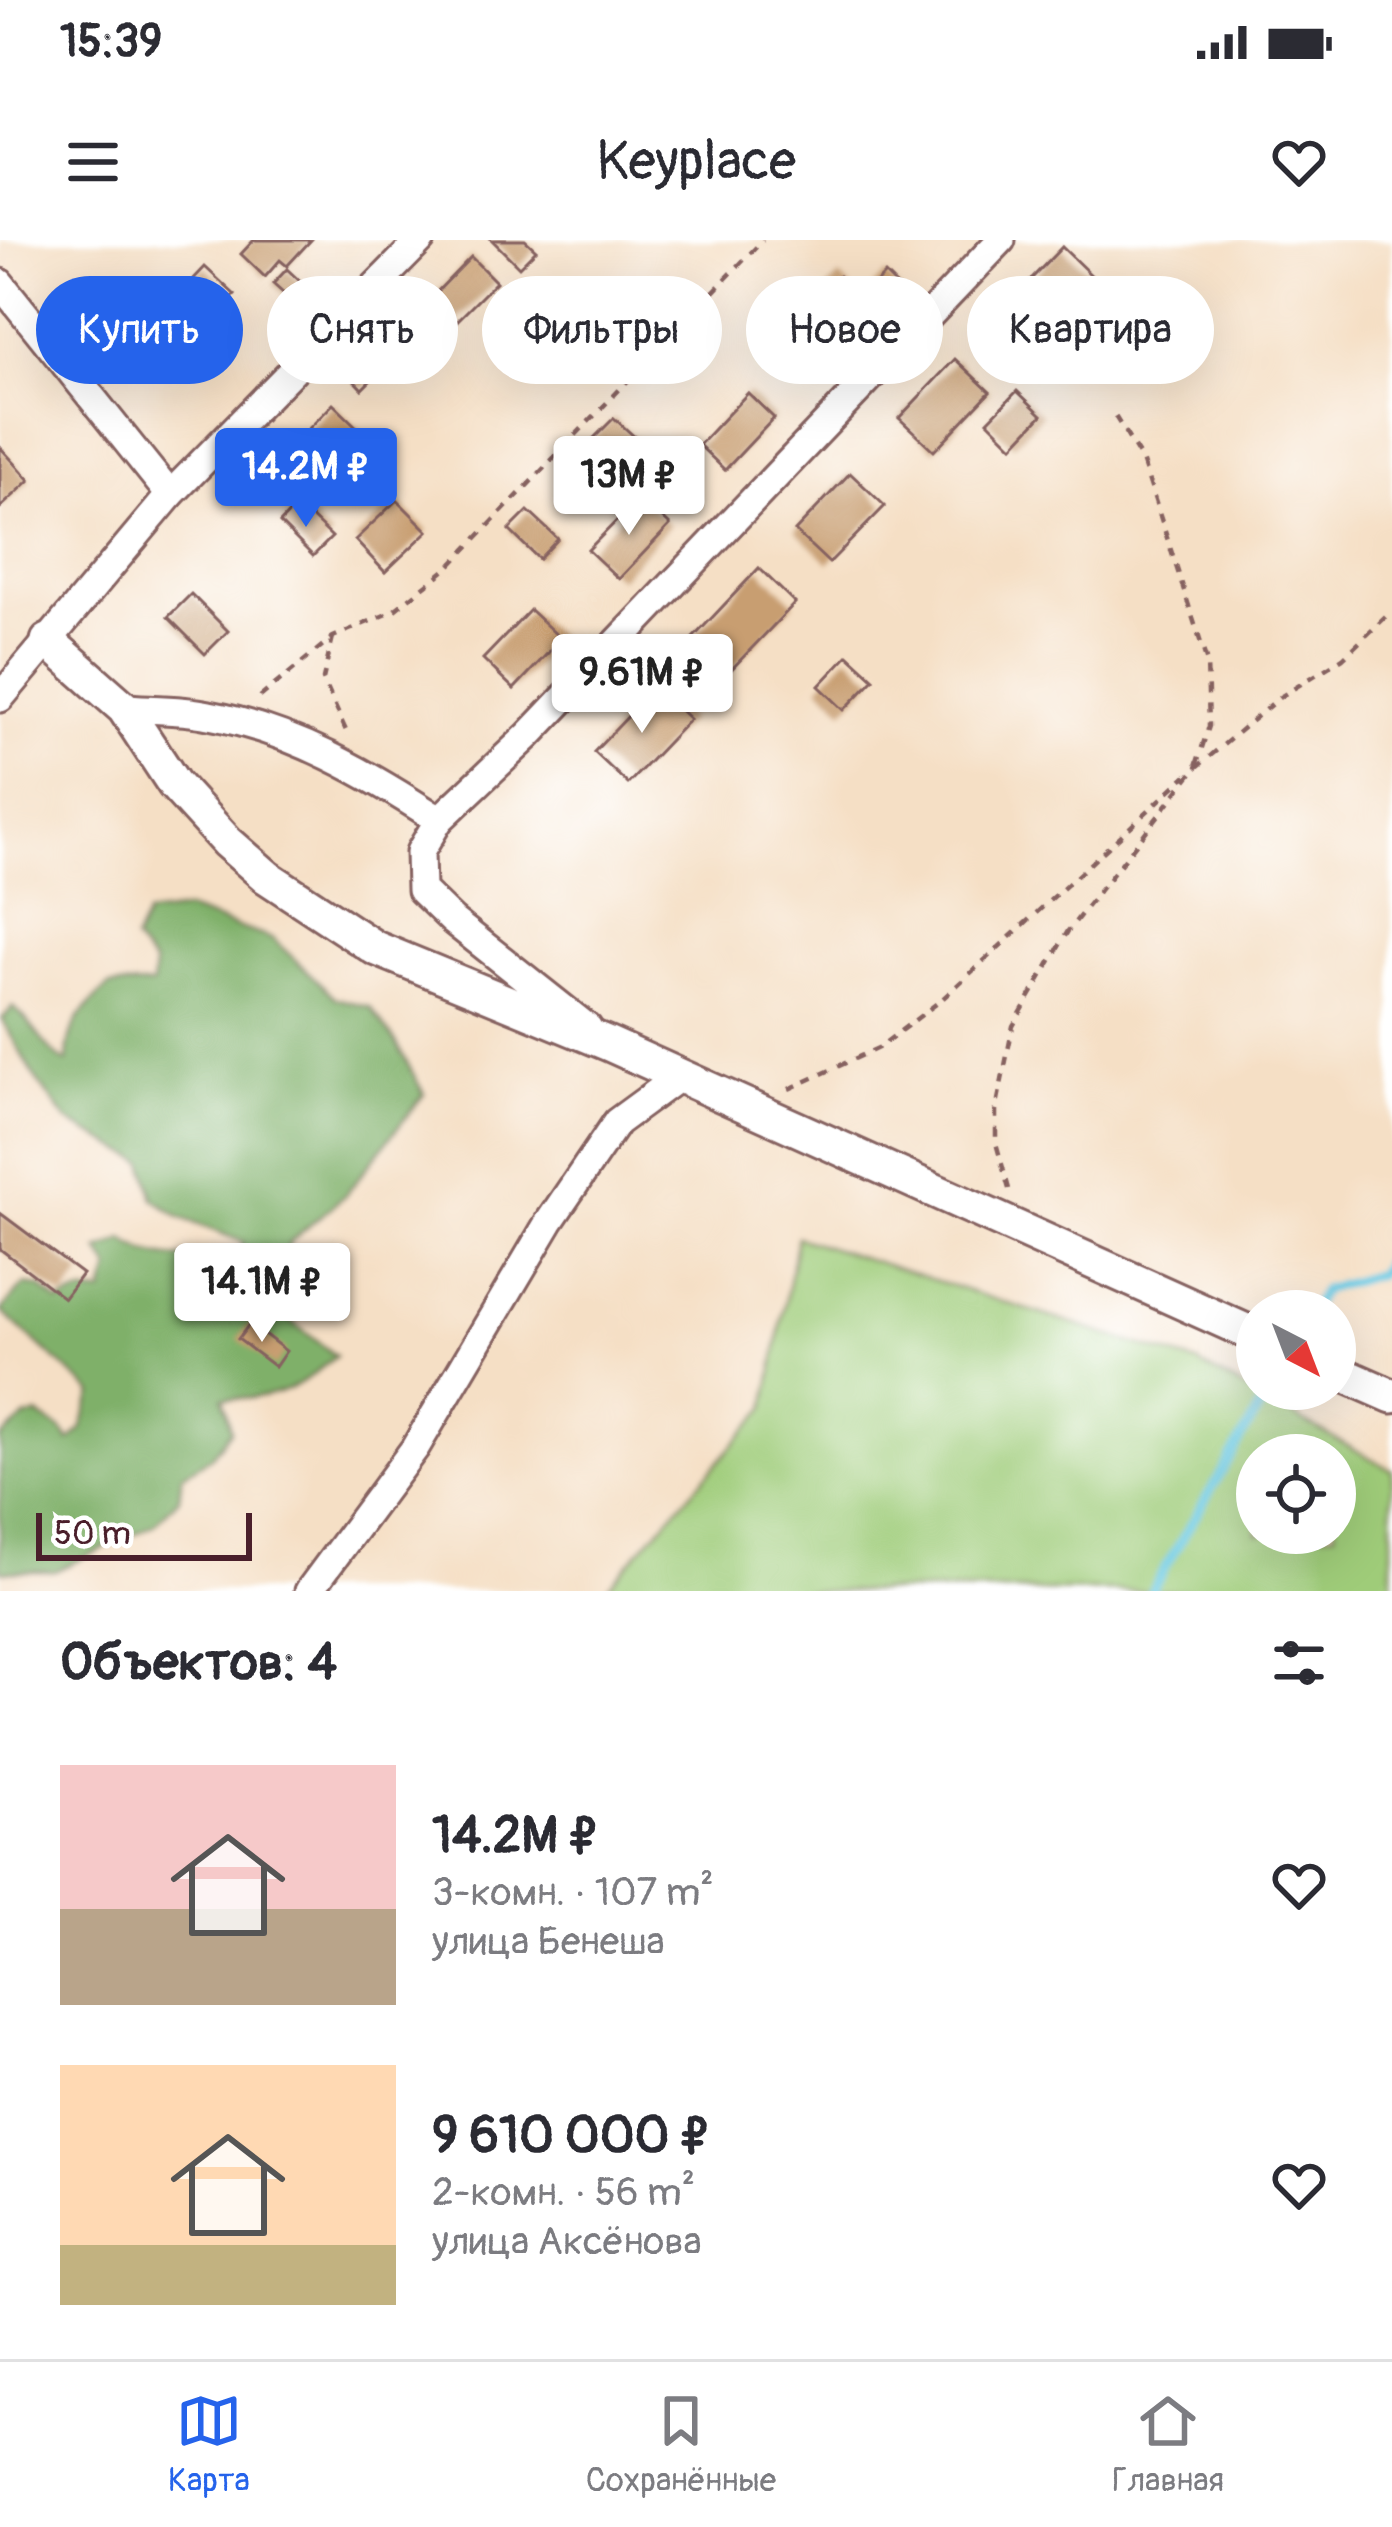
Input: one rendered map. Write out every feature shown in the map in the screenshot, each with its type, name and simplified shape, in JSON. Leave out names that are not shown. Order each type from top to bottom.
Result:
[{"type":"street","points":[[0,698],[170,495],[421,240]]},
{"type":"street","points":[[609,1045],[421,890],[420,852],[439,820],[529,735],[1001,240]]},
{"type":"street","points":[[0,283],[170,495]]},
{"type":"street","points":[[47,641],[124,708],[174,784],[227,842],[267,877],[375,948],[609,1045],[1236,1327]]},
{"type":"street","points":[[124,708],[207,714],[311,748],[439,820]]},
{"type":"street","points":[[309,1591],[415,1448],[549,1222],[617,1122],[677,1078]]},
{"type":"street","points":[[1356,1380],[1392,1396]]},
{"type":"path","points":[[235,722],[278,678],[333,637],[392,612],[449,567],[763,240]]},
{"type":"path","points":[[1022,1231],[996,1143],[996,1110],[1013,1025],[1068,931],[1195,769],[1209,727],[1207,662],[1142,460],[1113,413]]},
{"type":"path","points":[[746,1108],[878,1048],[940,1000],[1195,769],[1280,698],[1342,658],[1392,610]]},
{"type":"path","points":[[333,637],[322,679],[366,775]]},
{"type":"green space","points":[[186,910],[273,939],[336,998],[370,1007],[396,1042],[424,1094],[346,1194],[290,1242],[278,1268],[290,1292],[282,1314],[336,1356],[284,1391],[223,1398],[231,1430],[211,1457],[182,1475],[179,1498],[154,1525],[55,1571],[0,1571],[0,1439],[25,1418],[38,1415],[70,1441],[81,1429],[93,1393],[1,1311],[24,1285],[40,1287],[59,1303],[79,1294],[103,1293],[110,1269],[99,1250],[124,1240],[151,1253],[180,1258],[241,1254],[243,1242],[181,1218],[154,1199],[144,1162],[67,1121],[33,1075],[2,1019],[13,1007],[67,1062],[78,1019],[109,986],[152,985],[154,965],[134,941],[147,915]]},
{"type":"green space","points":[[797,1237],[1197,1363],[1236,1384],[1236,1410],[1283,1410],[1326,1434],[1236,1434],[1236,1554],[1356,1554],[1356,1450],[1392,1470],[1392,1591],[604,1591],[766,1408]]},
{"type":"building","points":[[254,240],[311,240],[287,266],[280,260],[265,277],[241,254]]},
{"type":"building","points":[[492,240],[525,240],[536,250],[519,267]]},
{"type":"building","points":[[1062,247],[1092,276],[1034,276]]},
{"type":"building","points":[[471,257],[490,276],[482,276],[482,296],[458,320],[458,276],[452,276]]},
{"type":"building","points":[[955,359],[967,370],[967,384],[982,384],[990,392],[934,451],[899,418],[931,384],[943,384],[943,372]]},
{"type":"building","points":[[1017,391],[1042,415],[1013,446],[988,421]]},
{"type":"building","points":[[748,393],[774,418],[725,470],[699,445]]},
{"type":"building","points":[[333,404],[361,431],[310,482],[283,455]]},
{"type":"building","points":[[614,418],[638,440],[616,463],[592,440]]},
{"type":"building","points":[[261,443],[281,462],[256,486],[238,468]]},
{"type":"building","points":[[0,447],[30,480],[0,508]]},
{"type":"building","points":[[850,473],[885,506],[829,563],[795,531]]},
{"type":"building","points":[[640,497],[670,525],[619,579],[588,550]]},
{"type":"building","points":[[397,500],[428,531],[385,572],[355,540]]},
{"type":"building","points":[[298,504],[332,537],[313,556],[280,523]]},
{"type":"building","points":[[528,511],[558,539],[539,559],[509,530]]},
{"type":"building","points":[[759,568],[795,603],[728,673],[692,639]]},
{"type":"building","points":[[191,594],[228,631],[205,654],[168,617]]},
{"type":"building","points":[[530,610],[561,639],[514,689],[483,659]]},
{"type":"building","points":[[848,655],[874,679],[844,710],[819,686]]},
{"type":"building","points":[[656,687],[690,719],[628,784],[594,752]]},
{"type":"building","points":[[0,1213],[82,1274],[64,1298],[0,1249]]},
{"type":"building","points":[[250,1323],[286,1351],[275,1367],[238,1339]]},
{"type":"waterway","points":[[1323,1290],[1379,1274],[1392,1249]]},
{"type":"waterway","points":[[1151,1591],[1259,1410]]}]
